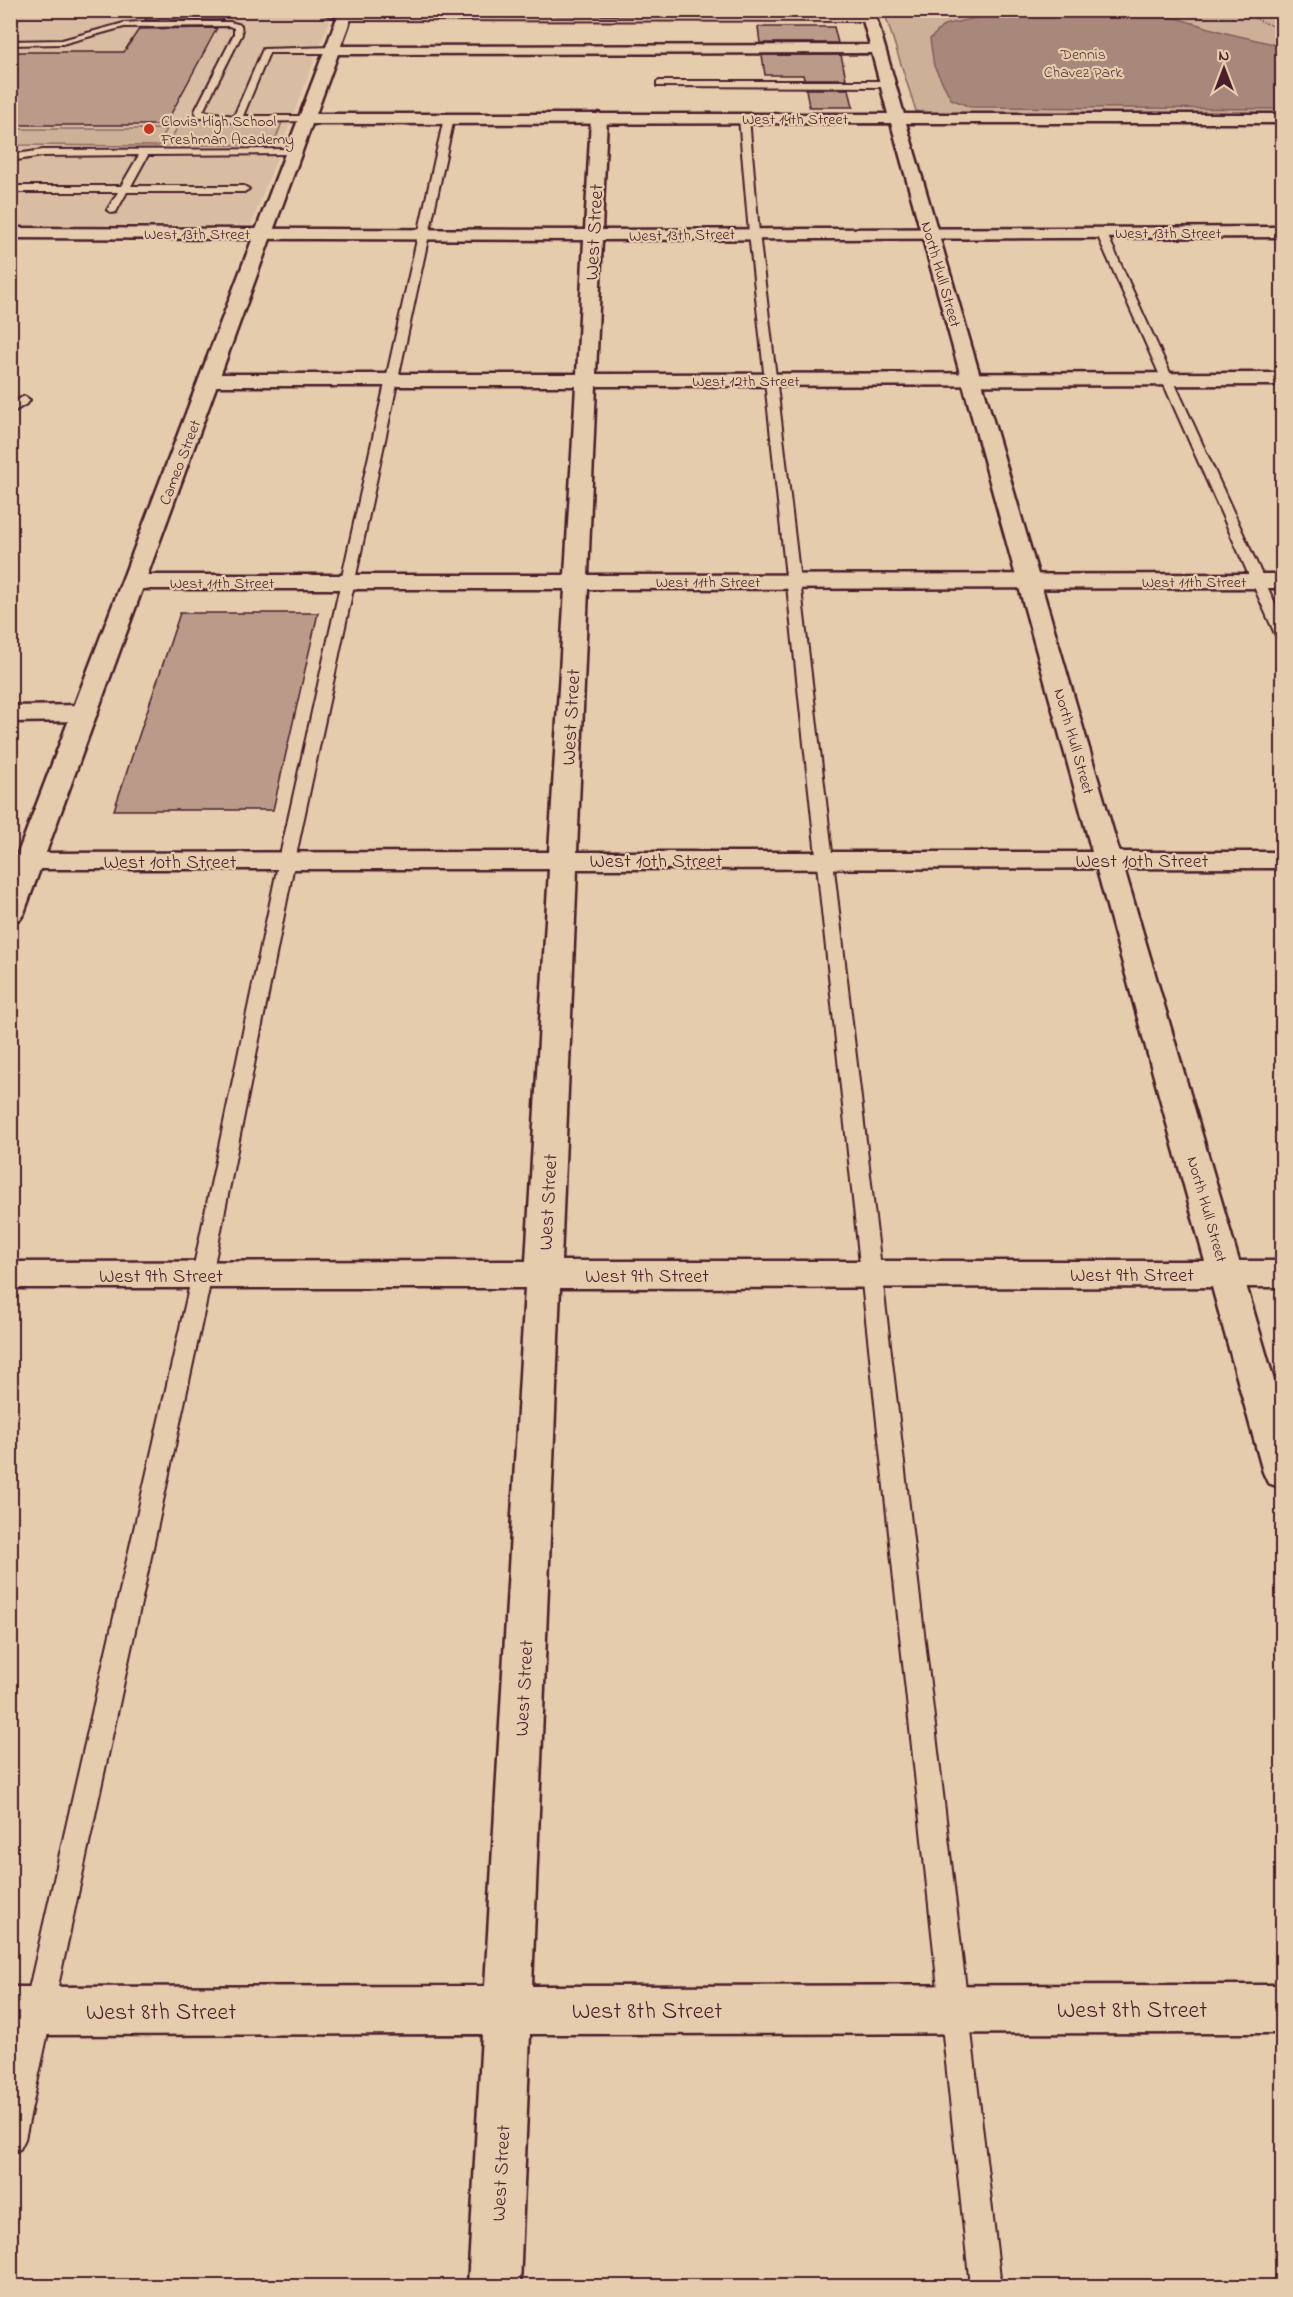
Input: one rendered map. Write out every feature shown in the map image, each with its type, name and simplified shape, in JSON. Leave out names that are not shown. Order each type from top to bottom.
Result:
[{"type":"street","name":"Cameo Street","points":[[10,913],[346,15]]},
{"type":"street","name":"North Hull Street","points":[[868,15],[1282,1472]]},
{"type":"street","points":[[333,50],[878,50]]},
{"type":"street","name":"West 14th Street","points":[[308,118],[1282,118]]},
{"type":"street","name":"West Street","points":[[494,2286],[599,118]]},
{"type":"street","name":"West 13th Street","points":[[10,233],[592,235],[1101,232],[1280,236]]},
{"type":"street","name":"West 12th Street","points":[[210,380],[1282,380]]},
{"type":"street","name":"West 11th Street","points":[[134,582],[1282,581]]},
{"type":"street","points":[[10,714],[85,714]]},
{"type":"street","name":"West 10th Street","points":[[30,861],[1282,860]]},
{"type":"street","name":"West 9th Street","points":[[10,1275],[1282,1274]]},
{"type":"street","name":"West 8th Street","points":[[24,2011],[1282,2008]]},
{"type":"lane","points":[[315,10],[346,15],[868,15]]},
{"type":"lane","points":[[10,43],[62,42],[124,25],[222,23],[238,27],[238,34],[199,111],[201,115],[210,118],[308,118]]},
{"type":"lane","points":[[237,118],[266,51],[333,50]]},
{"type":"lane","points":[[660,84],[888,84]]},
{"type":"lane","points":[[10,2139],[24,2011],[202,1275],[287,861],[350,582],[449,118]]},
{"type":"lane","points":[[744,118],[754,233],[957,2009],[986,2286]]},
{"type":"lane","points":[[10,158],[43,153],[295,153]]},
{"type":"lane","points":[[112,210],[145,153]]},
{"type":"lane","points":[[10,189],[244,189]]},
{"type":"lane","points":[[1101,232],[1282,634]]},
{"type":"lane","points":[[10,411],[24,400]]},
{"type":"path","points":[[1235,10],[1282,30]]},
{"type":"shaded area","name":"Clovis High School Freshman Academy","points":[[10,11],[333,11],[251,225],[11,226]]},
{"type":"shaded area","name":"Dennis Chavez Park","points":[[1087,12],[1176,18],[1282,46],[1282,109],[970,107],[951,99],[934,66],[930,39],[944,25],[985,16]]},
{"type":"green space","name":"Dennis Chavez Park","points":[[884,11],[1282,11],[1282,114],[929,114],[916,111]]},
{"type":"green space","points":[[181,120],[283,120],[273,145],[168,145]]},
{"type":"green space","points":[[11,129],[167,129],[158,146],[14,145]]},
{"type":"building","points":[[150,10],[227,10],[222,20],[145,20]]},
{"type":"building","points":[[758,27],[834,27],[838,43],[760,43]]},
{"type":"building","points":[[217,28],[165,125],[10,125],[10,52],[124,52],[139,29]]},
{"type":"building","points":[[762,55],[841,55],[846,79],[804,79],[803,75],[765,75]]},
{"type":"building","points":[[806,89],[849,89],[853,107],[809,107]]},
{"type":"building","points":[[180,613],[318,613],[273,810],[114,810]]},
{"type":"waterway","points":[[1168,17],[1172,10]]},
{"type":"place","name":"Clovis High School Freshman Academy","points":[[149,129]]}]
